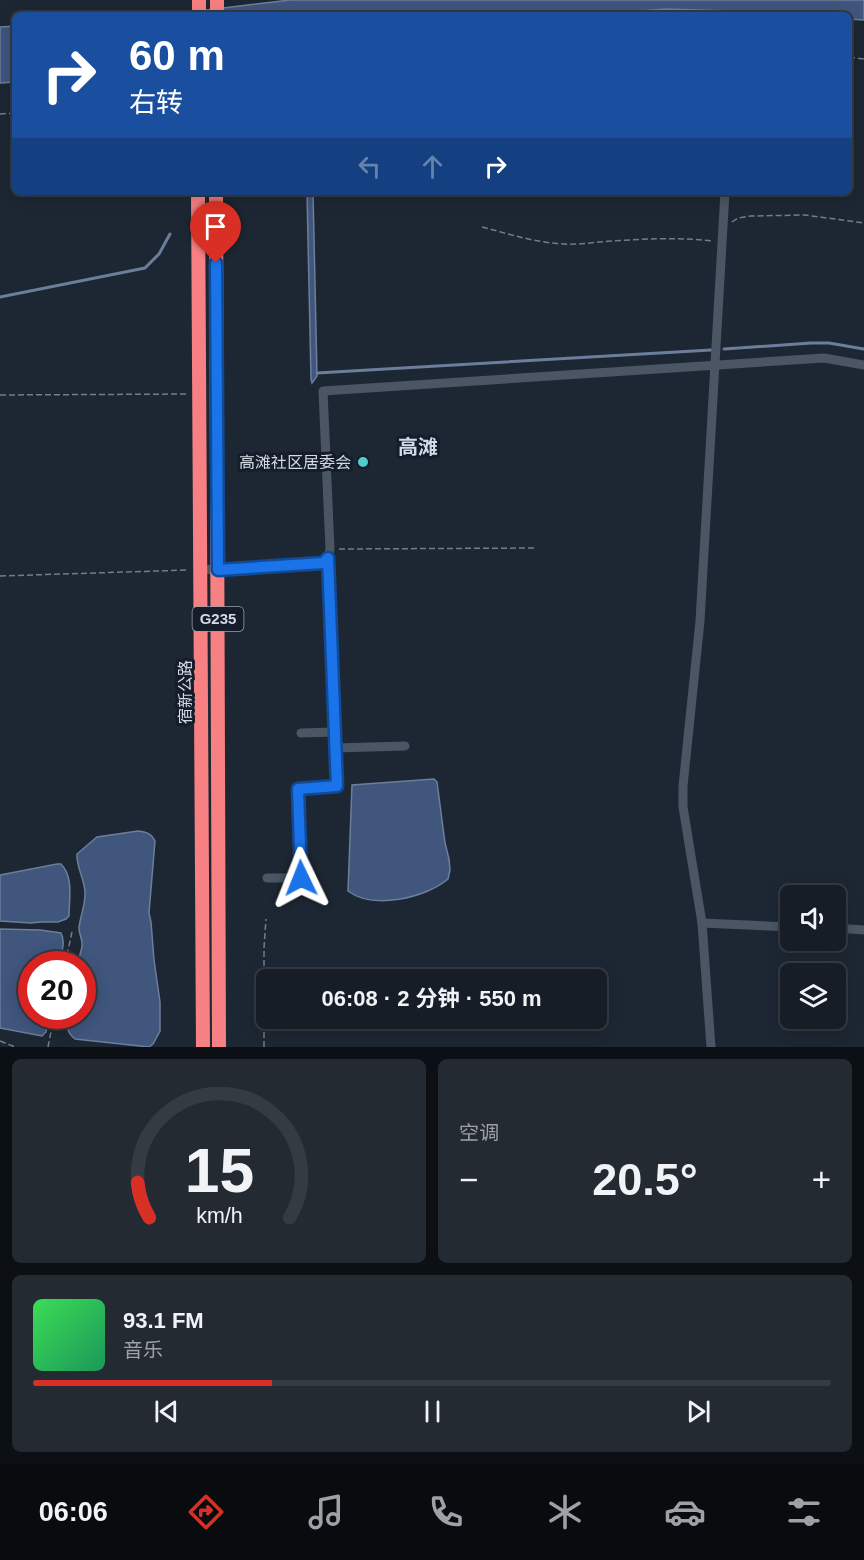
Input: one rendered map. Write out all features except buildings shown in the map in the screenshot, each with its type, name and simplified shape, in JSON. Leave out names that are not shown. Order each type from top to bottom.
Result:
[{"type":"highway","name":"宿新公路","points":[[198,195],[203,1047]]},
{"type":"highway","name":"宿新公路","points":[[216,195],[219,1047]]},
{"type":"street","points":[[711,1047],[702,923],[683,807],[683,786],[700,621],[725,195]]},
{"type":"street","points":[[267,879],[301,878],[298,789],[337,786],[323,391],[824,358],[864,365]]},
{"type":"street","points":[[201,570],[323,563],[329,553]]},
{"type":"street","points":[[301,733],[335,732]]},
{"type":"street","points":[[335,748],[405,746]]},
{"type":"street","points":[[702,923],[780,927]]},
{"type":"street","points":[[846,929],[864,930]]},
{"type":"path","points":[[723,226],[738,218],[785,215],[816,216],[864,223]]},
{"type":"path","points":[[482,227],[562,244],[651,239],[722,243]]},
{"type":"path","points":[[0,395],[200,394]]},
{"type":"path","points":[[329,553],[536,548]]},
{"type":"path","points":[[0,576],[201,570]]},
{"type":"path","points":[[264,1047],[266,919]]},
{"type":"path","points":[[68,951],[72,932]]},
{"type":"path","points":[[48,1047],[51,1029]]},
{"type":"path","points":[[0,1041],[15,1047]]},
{"type":"water","points":[[290,0],[864,0],[864,20],[852,19],[852,12],[666,9],[628,12],[189,12]]},
{"type":"water","points":[[12,26],[12,82],[0,83],[0,27]]},
{"type":"water","points":[[307,195],[313,195],[317,376],[312,383]]},
{"type":"water","points":[[434,779],[437,782],[449,859],[448,879],[427,892],[385,901],[359,897],[348,891],[352,785]]},
{"type":"water","points":[[138,831],[148,833],[155,841],[149,913],[160,1002],[160,1031],[149,1047],[75,1039],[68,1029],[96,1029],[96,951],[81,951],[79,928],[85,895],[77,854],[97,837]]},
{"type":"water","points":[[61,864],[68,875],[70,896],[69,916],[66,919],[58,922],[31,923],[0,921],[0,875]]},
{"type":"water","points":[[0,929],[61,933],[62,951],[18,951],[18,1029],[47,1029],[46,1032],[42,1036],[0,1028]]},
{"type":"waterway","points":[[0,297],[145,268],[159,254],[170,234]]},
{"type":"waterway","points":[[724,349],[811,343],[829,343],[864,349]]},
{"type":"waterway","points":[[317,373],[711,350]]},
{"type":"place","name":"高滩社区居委会","points":[[363,462]]},
{"type":"district","name":"高滩","points":[[418,447]]},
{"type":"route","points":[[216,263],[218,570],[323,563],[328,558],[337,786],[298,789],[301,878]]}]
